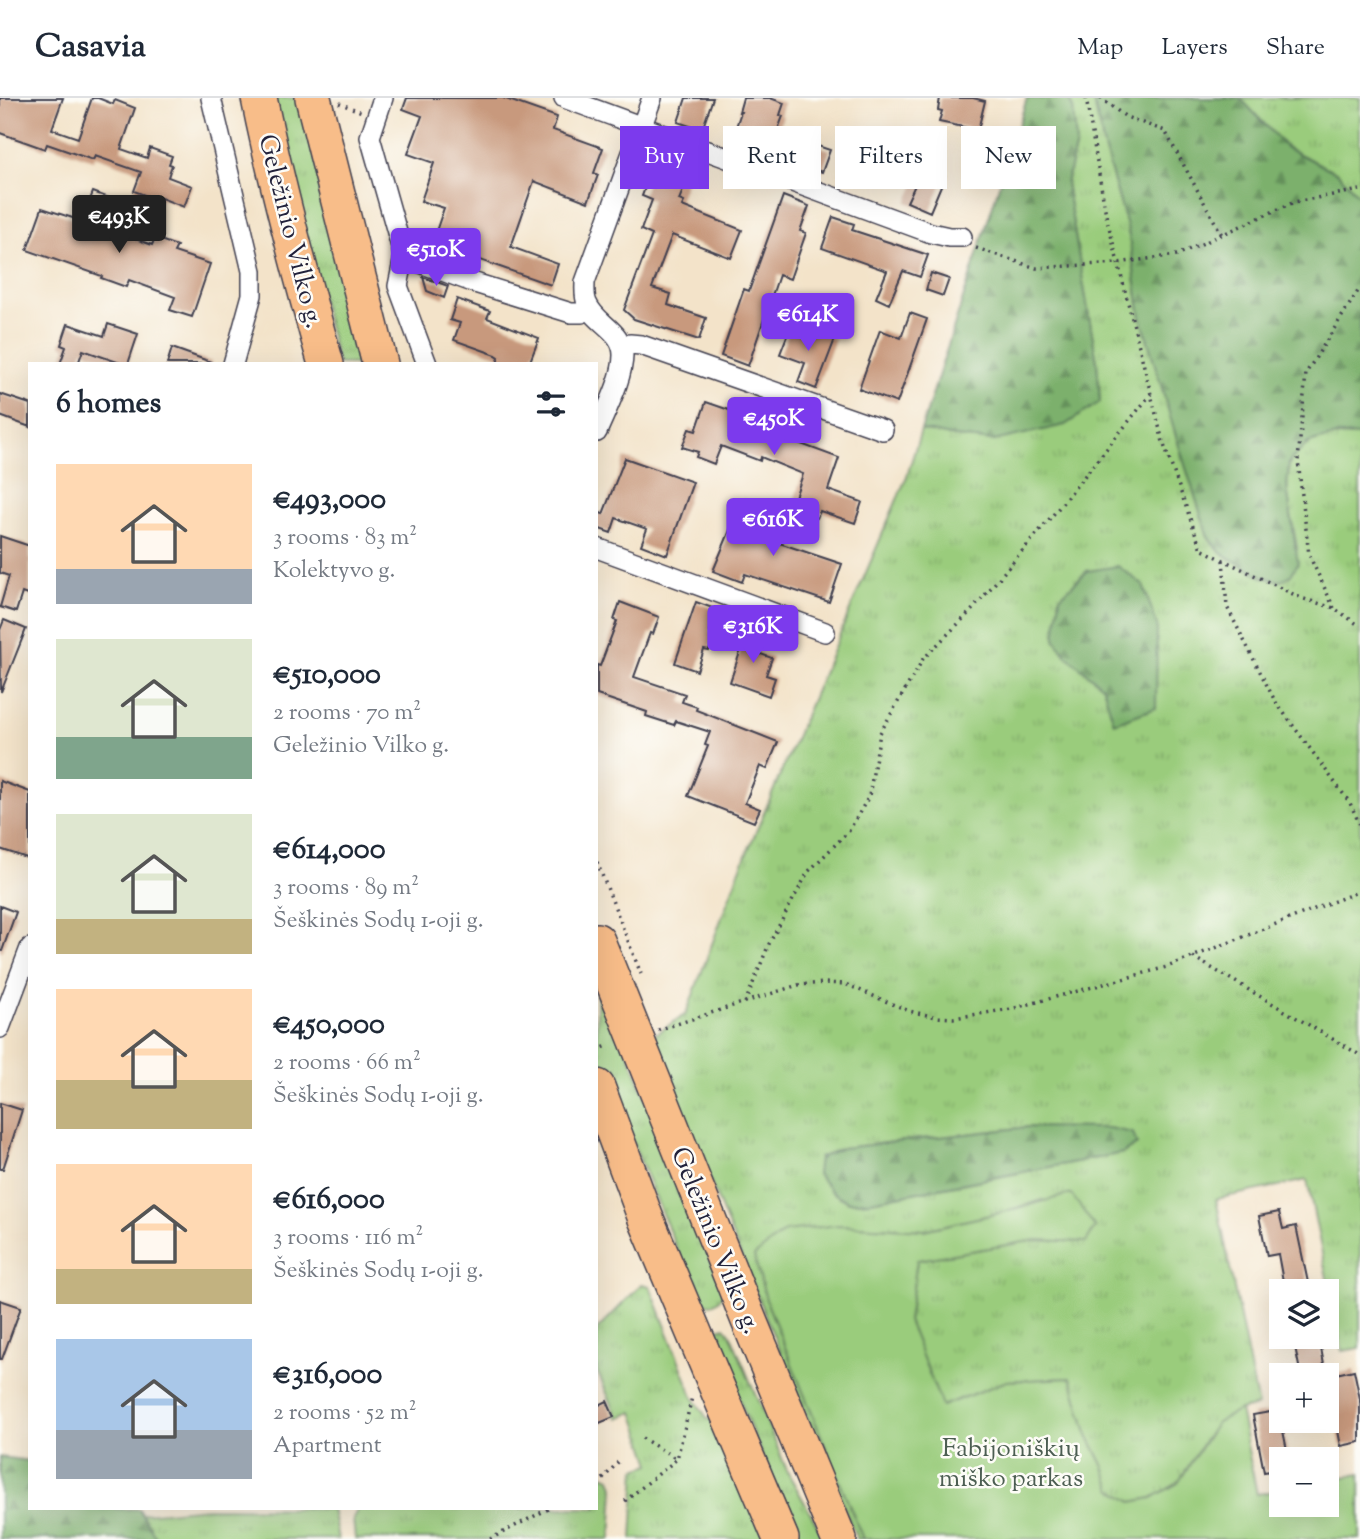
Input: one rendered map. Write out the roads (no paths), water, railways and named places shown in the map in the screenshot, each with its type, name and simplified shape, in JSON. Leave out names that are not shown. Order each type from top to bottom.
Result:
[{"type":"highway","name":"Geležinio Vilko g.","points":[[259,98],[296,257],[326,362]]},
{"type":"highway","name":"Geležinio Vilko g.","points":[[313,98],[379,362]]},
{"type":"highway","name":"Geležinio Vilko g.","points":[[598,943],[839,1539]]},
{"type":"highway","points":[[598,1090],[646,1219],[781,1539]]},
{"type":"highway","points":[[697,1342],[705,1324],[714,1317],[730,1316],[750,1323]]},
{"type":"street","points":[[211,98],[252,271],[252,295],[234,362]]},
{"type":"street","points":[[383,98],[370,137],[404,257],[398,286],[426,362]]},
{"type":"street","points":[[564,98],[641,126],[652,98]]},
{"type":"street","points":[[709,151],[931,233],[949,237],[962,236]]},
{"type":"street","points":[[598,429],[622,366],[622,346],[617,335],[590,309],[586,301],[585,282],[620,184]]},
{"type":"street","points":[[404,257],[571,313],[582,313],[590,309]]},
{"type":"street","points":[[622,346],[641,345],[883,430]]},
{"type":"street","points":[[598,548],[825,632]]},
{"type":"street","points":[[0,1028],[28,953]]},
{"type":"park label","name":"Fabijoniškių miško parkas","points":[[1011,1462]]}]
